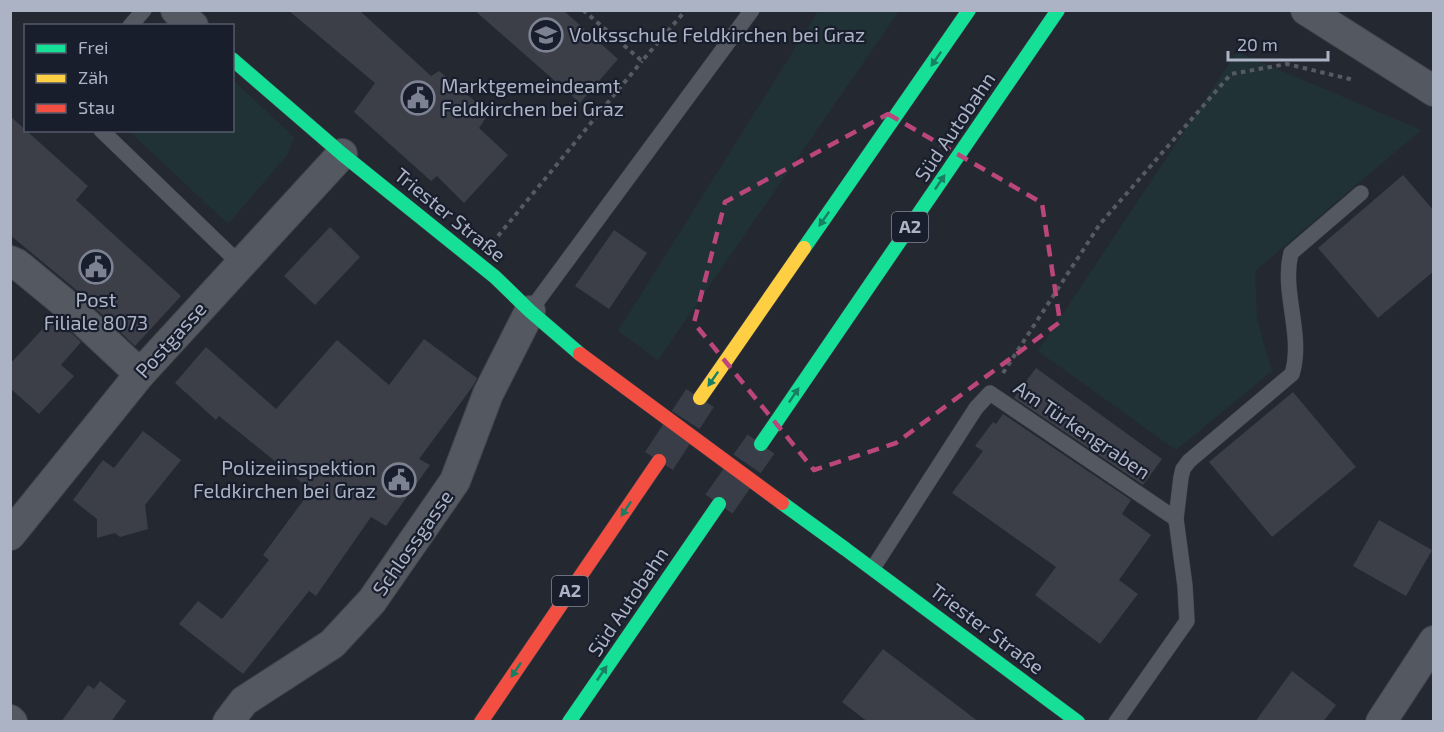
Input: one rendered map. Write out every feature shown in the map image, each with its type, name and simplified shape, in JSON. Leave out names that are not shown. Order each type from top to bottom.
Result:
[{"type":"main road","points":[[700,398],[969,10]]},
{"type":"main road","name":"Süd Autobahn","points":[[761,444],[1058,10]]},
{"type":"main road","name":"Triester Straße","points":[[234,61],[342,154],[477,262],[580,354],[873,568],[1068,719]]},
{"type":"main road","name":"A2","points":[[481,722],[659,460]]},
{"type":"main road","name":"Süd Autobahn","points":[[569,722],[718,504]]},
{"type":"street","points":[[176,10],[191,24]]},
{"type":"street","points":[[1306,10],[1434,90]]},
{"type":"street","name":"Postgasse","points":[[10,535],[140,374],[342,154]]},
{"type":"street","points":[[10,261],[18,264],[62,301],[140,374]]},
{"type":"street","name":"Schlossgasse","points":[[228,722],[244,701],[332,644],[372,602],[455,481],[488,394],[530,311]]},
{"type":"street","points":[[1381,722],[1434,641]]},
{"type":"lane","points":[[132,24],[144,10]]},
{"type":"lane","points":[[530,311],[752,10]]},
{"type":"lane","points":[[103,132],[240,264]]},
{"type":"lane","name":"Am Türkengraben","points":[[1116,722],[1187,621],[1176,519],[1183,469],[1189,461],[1292,374],[1296,352],[1288,268],[1291,253],[1361,193]]},
{"type":"lane","name":"Am Türkengraben","points":[[873,568],[976,408],[990,393],[1176,519]]},
{"type":"path","points":[[583,10],[642,61]]},
{"type":"path","points":[[477,262],[686,10]]},
{"type":"path","points":[[990,393],[1101,224],[1231,74],[1287,64],[1354,81]]},
{"type":"highlighted area","points":[[888,114],[1042,203],[1060,322],[896,443],[814,470],[694,323],[725,202]]},
{"type":"shaded area","points":[[819,10],[899,11],[658,360],[618,331]]},
{"type":"shaded area","points":[[1237,52],[1421,130],[1255,271],[1257,320],[1272,371],[1176,450],[1038,351]]},
{"type":"shaded area","points":[[234,81],[294,137],[287,155],[228,224],[130,132],[234,132]]},
{"type":"building","name":"Marktgemeindeamt Feldkirchen bei Graz","points":[[288,10],[359,10],[431,76],[439,71],[489,113],[479,128],[508,155],[464,203],[437,176],[431,181],[354,112],[375,83]]},
{"type":"building","name":"Volksschule Feldkirchen bei Graz","points":[[474,10],[563,10],[618,59],[580,103]]},
{"type":"building","points":[[10,116],[24,129],[24,132],[28,132],[88,186],[76,200],[181,296],[135,346],[74,288],[10,235]]},
{"type":"building","points":[[1403,175],[1434,211],[1434,271],[1378,318],[1318,248]]},
{"type":"building","points":[[330,227],[360,257],[315,305],[284,276]]},
{"type":"building","points":[[614,230],[647,253],[609,309],[575,286]]},
{"type":"building","points":[[54,317],[81,342],[61,365],[74,376],[39,414],[10,388],[10,364]]},
{"type":"building","points":[[424,339],[477,378],[473,386],[419,459],[430,465],[386,526],[371,517],[316,596],[309,591],[243,674],[179,624],[198,601],[222,619],[269,560],[263,555],[311,490],[219,416],[216,420],[175,383],[206,347],[276,409],[337,340],[389,385]]},
{"type":"building","points":[[1036,368],[1162,459],[1143,485],[1014,398]]},
{"type":"building","points":[[1293,392],[1356,467],[1272,537],[1209,462]]},
{"type":"building","points":[[1003,414],[1131,500],[1122,514],[1151,535],[1119,580],[1138,594],[1100,644],[1035,595],[1056,567],[952,493],[983,451],[975,446],[993,422],[996,424]]},
{"type":"building","points":[[143,431],[181,460],[145,505],[148,529],[120,537],[115,533],[97,538],[97,519],[73,500],[103,460],[114,468]]},
{"type":"building","points":[[1379,520],[1432,550],[1406,596],[1353,566]]},
{"type":"building","points":[[883,649],[979,722],[868,722],[842,702]]},
{"type":"building","points":[[1292,671],[1336,705],[1323,722],[1255,722]]},
{"type":"building","points":[[100,681],[126,701],[111,722],[61,722],[88,685],[94,689]]},
{"type":"tunnel","points":[[659,461],[700,398]]},
{"type":"tunnel","points":[[719,504],[761,444]]},
{"type":"traffic: fast","points":[[804,248],[969,10]]},
{"type":"traffic: fast","points":[[761,444],[1058,10]]},
{"type":"traffic: fast","points":[[234,61],[342,154],[495,277],[580,354]]},
{"type":"traffic: fast","points":[[782,503],[844,548]]},
{"type":"traffic: fast","points":[[569,722],[719,504]]},
{"type":"traffic: fast","points":[[844,548],[1078,722]]},
{"type":"traffic: slow","points":[[700,398],[804,248]]},
{"type":"traffic: jam","points":[[580,354],[782,503]]},
{"type":"traffic: jam","points":[[481,722],[659,461]]},
{"type":"place","name":"Volksschule Feldkirchen bei Graz","points":[[546,35]]},
{"type":"place","name":"Marktgemeindeamt Feldkirchen bei Graz","points":[[418,98]]},
{"type":"place","name":"Post Filiale 8073","points":[[96,267]]},
{"type":"place","name":"Polizeiinspektion Feldkirchen bei Graz","points":[[399,480]]}]
